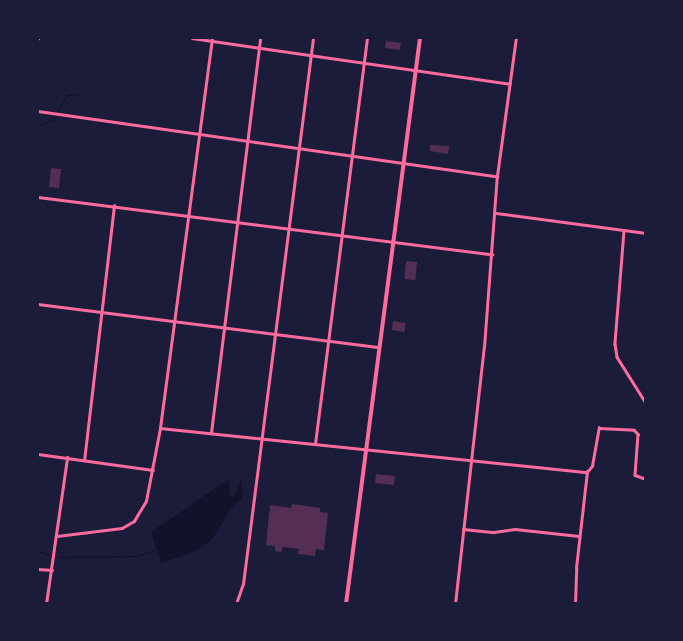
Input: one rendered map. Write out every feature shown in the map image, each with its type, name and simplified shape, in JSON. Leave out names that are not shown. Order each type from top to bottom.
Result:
[{"type":"main road","points":[[346,604],[392,240],[420,38]]},
{"type":"street","points":[[192,38],[212,39],[510,84]]},
{"type":"street","points":[[211,433],[260,38]]},
{"type":"street","points":[[236,604],[243,584],[313,38]]},
{"type":"street","points":[[315,444],[367,38]]},
{"type":"street","points":[[455,604],[492,254],[497,176],[516,38]]},
{"type":"street","points":[[57,536],[102,532],[122,528],[134,521],[146,501],[160,428],[212,39]]},
{"type":"street","points":[[38,111],[351,153],[497,176]]},
{"type":"street","points":[[38,197],[289,227],[492,254]]},
{"type":"street","points":[[84,461],[114,206]]},
{"type":"street","points":[[496,213],[646,233]]},
{"type":"street","points":[[624,231],[615,344],[617,357],[646,403]]},
{"type":"street","points":[[38,304],[379,347]]},
{"type":"street","points":[[160,428],[588,472]]},
{"type":"street","points":[[575,604],[579,536],[588,472],[592,466],[598,428],[634,430],[638,434],[635,475],[646,479]]},
{"type":"street","points":[[38,454],[153,470]]},
{"type":"street","points":[[46,604],[67,458]]},
{"type":"street","points":[[463,529],[494,532],[515,528],[579,536]]},
{"type":"street","points":[[38,569],[52,570]]},
{"type":"shaded area","points":[[229,479],[230,496],[234,498],[241,479],[243,498],[234,505],[212,539],[196,551],[161,563],[151,532]]},
{"type":"building","points":[[386,41],[401,43],[400,50],[385,48]]},
{"type":"building","points":[[430,145],[449,146],[448,154],[430,151]]},
{"type":"building","points":[[51,168],[61,169],[59,188],[49,187]]},
{"type":"building","points":[[406,261],[417,262],[415,280],[404,279]]},
{"type":"building","points":[[393,321],[406,323],[404,332],[392,330]]},
{"type":"building","points":[[376,474],[395,476],[394,485],[375,483]]},
{"type":"building","points":[[292,504],[320,508],[320,512],[328,513],[324,550],[316,549],[315,556],[298,554],[299,549],[283,547],[281,552],[275,551],[275,546],[266,545],[270,505],[291,508]]},
{"type":"waterway","points":[[38,125],[52,120],[67,95],[78,94],[80,98]]},
{"type":"waterway","points":[[59,557],[136,556],[156,550]]},
{"type":"waterway","points":[[38,551],[50,555]]}]
